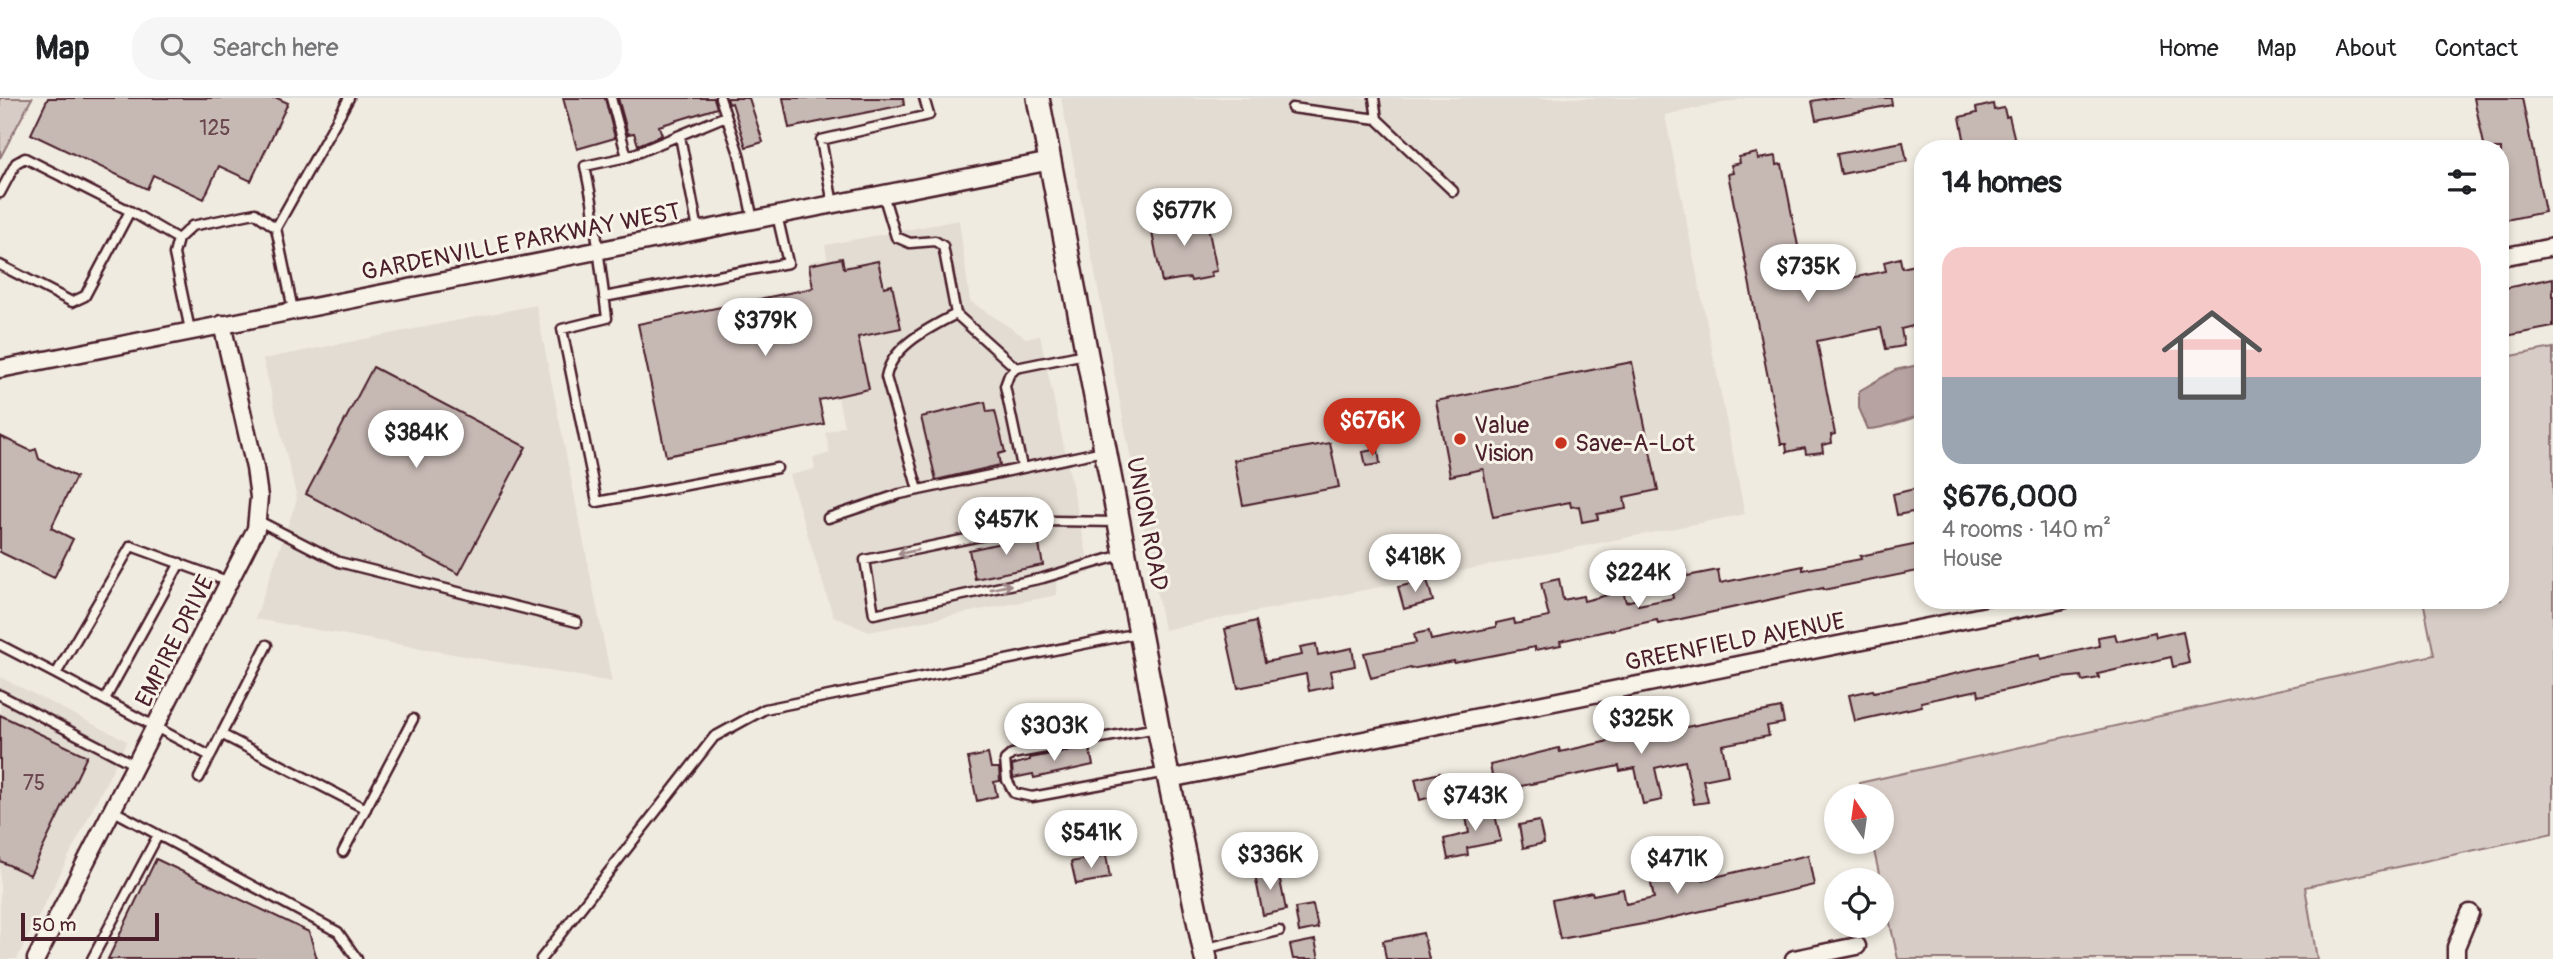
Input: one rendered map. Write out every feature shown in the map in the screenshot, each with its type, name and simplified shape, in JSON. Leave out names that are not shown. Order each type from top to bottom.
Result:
[{"type":"main road","name":"UNION ROAD","points":[[1038,98],[1158,727],[1205,954]]},
{"type":"street","name":"GARDENVILLE PARKWAY WEST","points":[[0,369],[1051,161]]},
{"type":"street","points":[[2509,255],[2553,247]]},
{"type":"street","name":"EMPIRE DRIVE","points":[[36,959],[256,530],[259,497],[255,468],[222,324]]},
{"type":"street","name":"GREENFIELD AVENUE","points":[[1168,775],[2017,609]]},
{"type":"street","points":[[2456,959],[2456,947],[2470,913]]},
{"type":"street","points":[[1794,959],[1857,946]]},
{"type":"lane","points":[[293,310],[276,228],[349,98]]},
{"type":"lane","points":[[611,98],[627,157]]},
{"type":"lane","points":[[720,98],[739,154],[753,220]]},
{"type":"lane","points":[[834,204],[821,140],[929,115],[924,98]]},
{"type":"lane","points":[[1374,98],[1377,119]]},
{"type":"lane","points":[[1292,108],[1377,119],[1453,191]]},
{"type":"lane","points":[[726,116],[627,157],[584,166],[607,318],[562,329],[597,502],[777,468]]},
{"type":"lane","points":[[680,136],[698,230]]},
{"type":"lane","points":[[0,193],[16,163],[25,158],[130,211],[178,239]]},
{"type":"lane","points":[[883,194],[896,237],[910,243],[935,241],[943,246],[956,314],[1016,368]]},
{"type":"lane","points":[[0,265],[72,302],[85,296],[130,211]]},
{"type":"lane","points":[[190,330],[174,254],[178,239],[192,226],[255,213],[276,228]]},
{"type":"lane","points":[[604,297],[788,263],[777,215]]},
{"type":"lane","points":[[918,490],[886,377],[888,368],[914,336],[956,314]]},
{"type":"lane","points":[[1022,467],[1004,386],[1009,374],[1016,368],[1088,354]]},
{"type":"lane","points":[[828,518],[918,490],[1106,450]]},
{"type":"lane","points":[[257,520],[339,562],[576,622]]},
{"type":"lane","points":[[1120,522],[1053,521],[865,561],[874,614],[1043,578],[1126,554]]},
{"type":"lane","points":[[56,674],[131,546],[230,582]]},
{"type":"lane","points":[[105,699],[180,563]]},
{"type":"lane","points":[[541,959],[714,737],[765,709],[1141,632]]},
{"type":"lane","points":[[0,645],[210,755]]},
{"type":"lane","points":[[199,778],[267,645]]},
{"type":"lane","points":[[0,695],[136,766]]},
{"type":"lane","points":[[343,852],[413,719]]},
{"type":"lane","points":[[1158,727],[1012,754],[1005,760],[1007,780],[1014,793],[1032,797],[1168,775]]},
{"type":"lane","points":[[221,734],[366,809]]},
{"type":"lane","points":[[114,811],[338,932],[357,959]]},
{"type":"lane","points":[[92,959],[159,835]]},
{"type":"lane","points":[[1205,954],[1279,931]]},
{"type":"shaded area","points":[[0,98],[32,98],[0,158]]},
{"type":"shaded area","points":[[1061,98],[1747,98],[1665,115],[1745,514],[1164,630]]},
{"type":"shaded area","points":[[959,220],[970,301],[1026,338],[1040,335],[1091,573],[1056,581],[1057,595],[869,632],[833,616],[789,475],[815,469],[813,458],[830,453],[825,433],[844,426],[808,262],[827,258],[825,245]]},
{"type":"shaded area","points":[[536,305],[612,682],[255,619],[297,499],[263,359]]},
{"type":"shaded area","points":[[2553,348],[2553,833],[2305,887],[2317,959],[1898,959],[1893,938],[1894,868],[1878,868],[1875,854],[1894,854],[1894,784],[1859,783],[2434,655],[2425,609],[2509,609],[2509,356]]},
{"type":"shaded area","points":[[1914,366],[1914,418],[1868,429],[1859,408],[1859,391],[1895,370]]},
{"type":"shaded area","points":[[0,677],[127,741],[17,959],[0,959]]},
{"type":"building","points":[[48,98],[277,98],[288,103],[251,181],[219,166],[204,199],[153,175],[147,189],[31,134]]},
{"type":"building","points":[[563,98],[605,98],[615,138],[577,149]]},
{"type":"building","points":[[618,98],[714,98],[717,108],[659,126],[662,135],[638,145],[634,133],[628,134]]},
{"type":"building","points":[[727,98],[749,98],[763,142],[746,147],[732,103],[729,104]]},
{"type":"building","points":[[783,98],[903,98],[904,105],[789,128]]},
{"type":"building","points":[[1829,98],[1891,98],[1892,105],[1816,120],[1812,101]]},
{"type":"building","points":[[2474,98],[2522,98],[2545,212],[2509,219],[2509,140],[2483,140]]},
{"type":"building","points":[[1993,104],[1994,110],[2004,108],[2006,117],[2009,116],[2015,140],[1964,140],[1960,117],[1977,113],[1976,108]]},
{"type":"building","points":[[1903,142],[1907,161],[1841,174],[1837,154]]},
{"type":"building","points":[[1757,153],[1758,159],[1776,156],[1777,165],[1782,164],[1806,287],[1886,271],[1884,262],[1900,258],[1902,268],[1914,265],[1914,326],[1901,329],[1904,346],[1886,349],[1881,328],[1817,341],[1835,434],[1831,435],[1832,443],[1822,445],[1823,452],[1806,454],[1805,448],[1787,452],[1786,444],[1781,444],[1728,174],[1733,173],[1731,165],[1740,163],[1739,157]]},
{"type":"building","points":[[1205,212],[1217,271],[1211,272],[1212,277],[1162,282],[1150,223]]},
{"type":"building","points":[[842,258],[844,268],[878,261],[884,287],[892,285],[901,328],[858,337],[869,389],[819,400],[824,424],[666,456],[638,324],[813,288],[809,265]]},
{"type":"building","points":[[2553,278],[2553,327],[2509,335],[2509,287]]},
{"type":"building","points":[[1632,362],[1658,490],[1624,497],[1626,509],[1597,514],[1598,519],[1582,522],[1579,506],[1571,507],[1570,502],[1493,517],[1483,469],[1450,476],[1436,401]]},
{"type":"building","points":[[373,367],[526,447],[459,574],[306,494]]},
{"type":"building","points":[[985,402],[987,412],[995,411],[1005,452],[998,454],[1000,465],[936,480],[921,417]]},
{"type":"building","points":[[0,436],[31,451],[36,449],[39,459],[76,477],[51,528],[73,539],[54,578],[0,552]]},
{"type":"building","points":[[1330,443],[1339,487],[1243,505],[1234,460]]},
{"type":"building","points":[[1378,449],[1380,464],[1366,466],[1363,452]]},
{"type":"building","points":[[1914,489],[1914,512],[1897,515],[1893,494]]},
{"type":"building","points":[[1037,535],[1043,565],[975,579],[969,550]]},
{"type":"building","points":[[1914,545],[1914,572],[1823,588],[1658,624],[1657,620],[1560,641],[1561,645],[1410,668],[1371,678],[1364,653],[1416,643],[1414,634],[1429,631],[1431,640],[1496,627],[1496,623],[1514,619],[1515,624],[1549,617],[1541,583],[1559,579],[1563,600],[1583,596],[1584,601],[1623,591],[1626,602],[1637,599],[1638,605],[1673,598],[1668,572],[1685,568],[1687,576],[1718,570],[1720,583],[1803,566],[1803,570],[1861,559],[1860,556]]},
{"type":"building","points":[[1427,580],[1433,601],[1404,609],[1398,587]]},
{"type":"building","points":[[1256,621],[1265,662],[1302,655],[1300,647],[1316,644],[1318,655],[1352,648],[1355,666],[1330,671],[1333,686],[1309,691],[1306,674],[1238,688],[1225,629]]},
{"type":"building","points":[[2183,631],[2189,663],[2173,667],[2171,657],[2098,674],[2099,678],[2082,681],[2081,676],[2061,678],[1979,696],[1978,690],[1921,702],[1922,706],[1855,721],[1849,695],[1873,690],[1874,692],[2040,655],[2041,659],[2099,646],[2098,637],[2115,634],[2117,641],[2155,632],[2156,637]]},
{"type":"building","points":[[1781,708],[1784,723],[1767,726],[1769,736],[1722,745],[1728,775],[1703,780],[1708,802],[1694,804],[1685,761],[1655,768],[1662,800],[1643,804],[1635,768],[1620,771],[1619,766],[1521,786],[1523,795],[1497,801],[1490,765],[1559,748],[1560,752],[1680,725],[1681,728]]},
{"type":"building","points":[[0,715],[87,756],[30,875],[0,861]]},
{"type":"building","points":[[1089,747],[1093,765],[1034,778],[1033,774],[1013,778],[1012,765],[1030,758]]},
{"type":"building","points":[[988,754],[991,768],[999,768],[1000,781],[994,782],[997,796],[977,801],[968,758]]},
{"type":"building","points":[[1440,773],[1446,793],[1420,800],[1415,779]]},
{"type":"building","points":[[1493,806],[1501,841],[1467,848],[1468,855],[1448,859],[1444,839],[1469,833],[1465,812]]},
{"type":"building","points":[[1539,821],[1544,843],[1523,848],[1519,825]]},
{"type":"building","points":[[1106,855],[1110,878],[1076,884],[1071,862]]},
{"type":"building","points":[[1808,855],[1814,885],[1654,922],[1560,939],[1552,900],[1623,889],[1626,904],[1654,898],[1647,865],[1675,859],[1678,876],[1700,872],[1702,880]]},
{"type":"building","points":[[156,859],[309,932],[317,959],[108,959]]},
{"type":"building","points":[[1278,870],[1286,910],[1263,915],[1255,875]]},
{"type":"building","points":[[1313,905],[1318,928],[1299,932],[1295,908]]},
{"type":"building","points":[[1423,933],[1429,959],[1386,959],[1383,941]]},
{"type":"building","points":[[1315,940],[1319,959],[1293,959],[1290,945]]},
{"type":"place","name":"Value Vision","points":[[1460,439]]},
{"type":"place","name":"Save-A-Lot","points":[[1561,443]]}]
